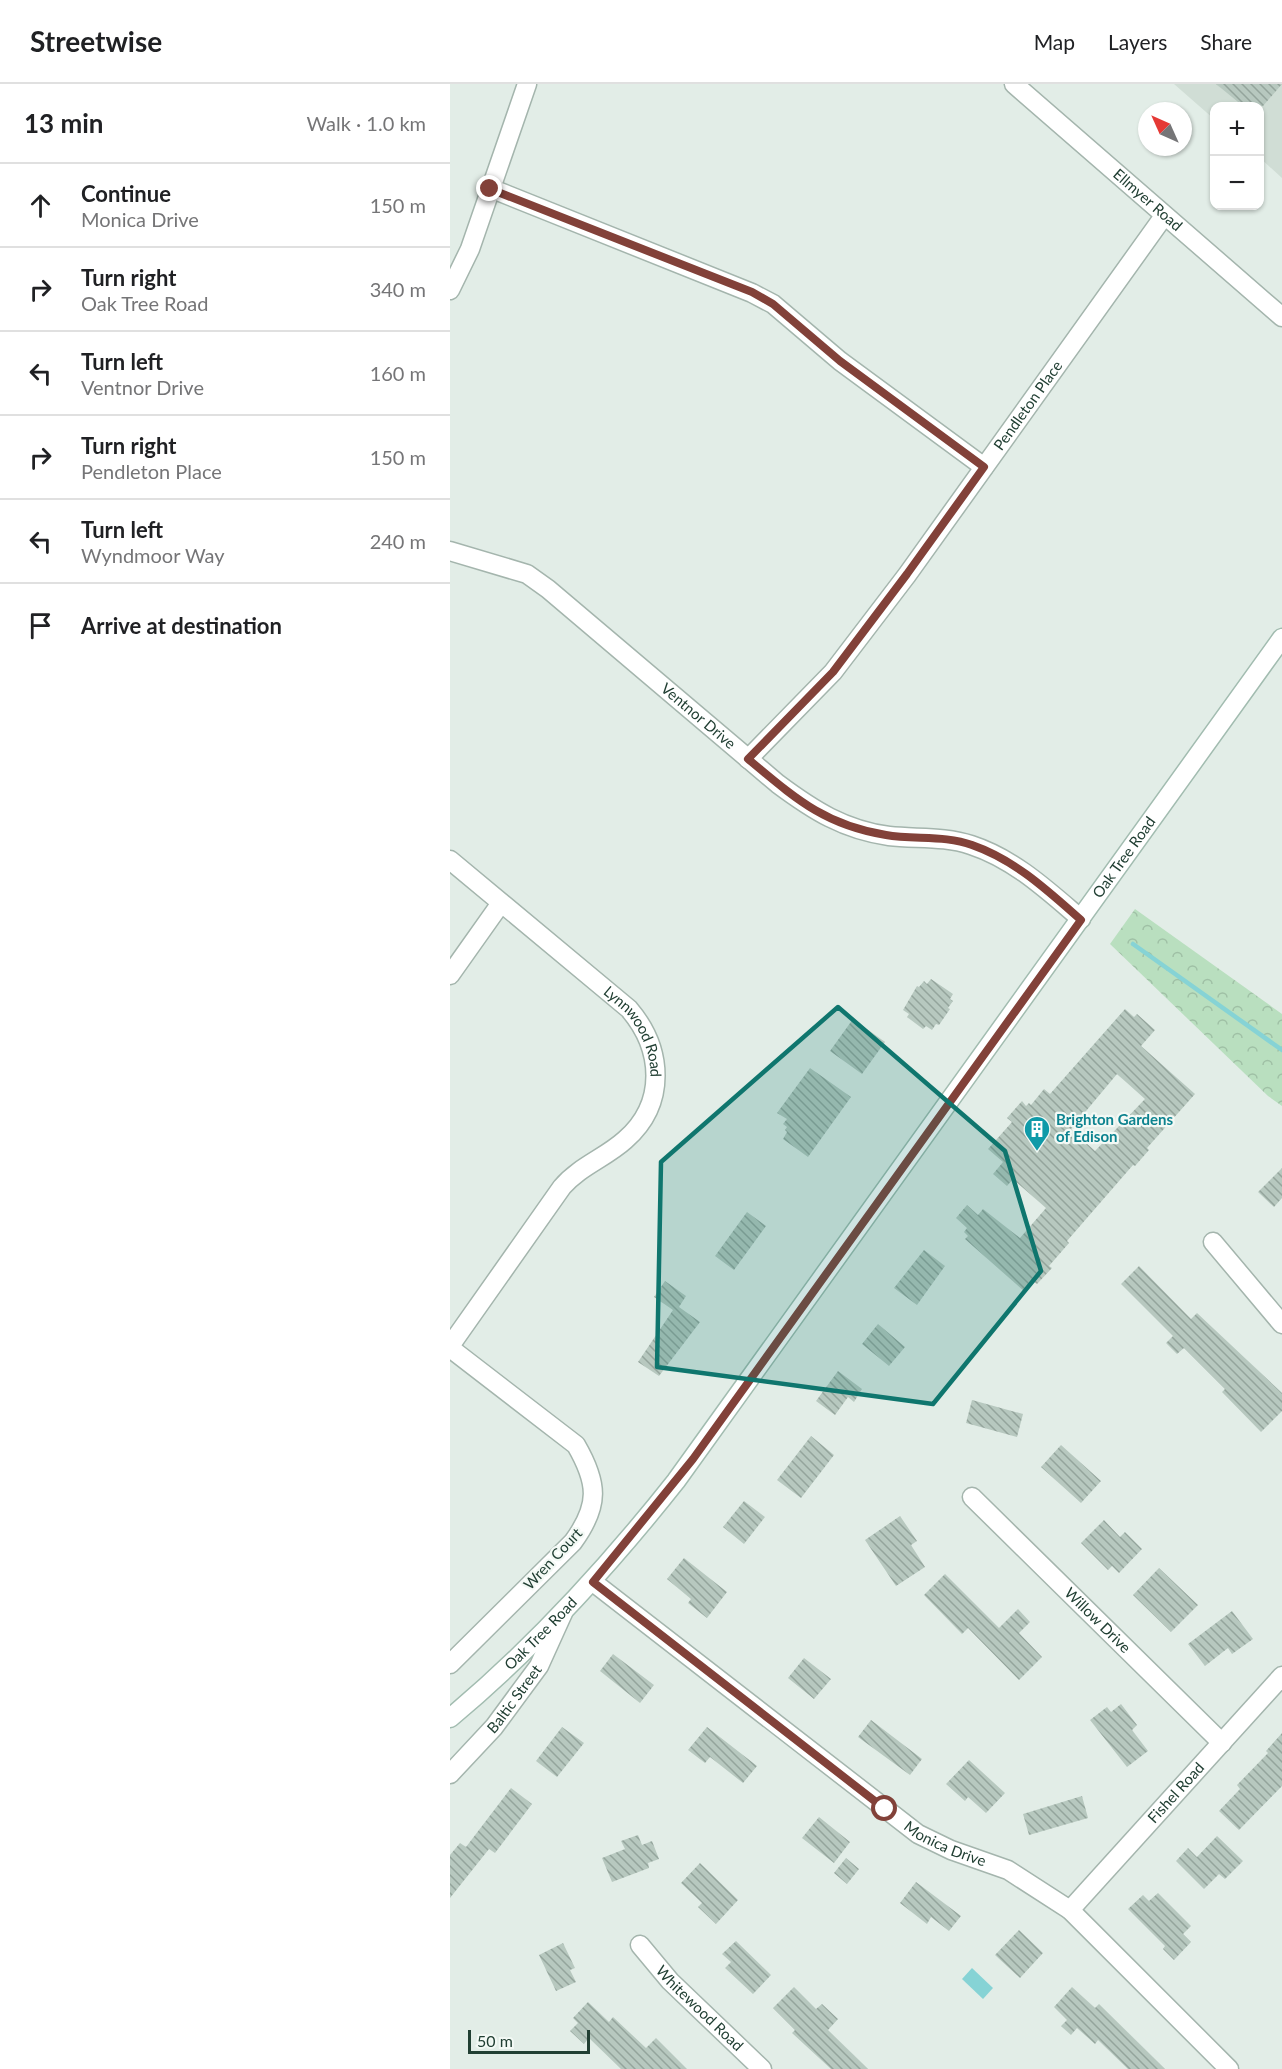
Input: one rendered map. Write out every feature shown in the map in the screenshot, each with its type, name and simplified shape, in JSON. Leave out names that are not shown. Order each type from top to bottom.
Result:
[{"type":"street","points":[[450,290],[462,269],[527,84]]},
{"type":"street","name":"Ellmyer Road","points":[[1014,84],[1282,317]]},
{"type":"street","points":[[490,189],[752,292],[773,304],[840,361],[984,467]]},
{"type":"street","name":"Pendleton Place","points":[[748,759],[833,672],[907,574],[1164,216]]},
{"type":"street","name":"Ventnor Drive","points":[[450,551],[527,574],[748,759],[815,811],[843,826],[888,836],[925,837],[970,844],[999,856],[1033,878],[1081,920]]},
{"type":"street","name":"Oak Tree Road","points":[[450,1718],[593,1582],[693,1459],[1282,638]]},
{"type":"street","name":"Lynnwood Road","points":[[450,860],[628,1009],[649,1039],[656,1076],[653,1094],[637,1127],[624,1141],[581,1168],[562,1186],[450,1347]]},
{"type":"street","points":[[450,975],[501,903]]},
{"type":"street","points":[[1213,1242],[1282,1324]]},
{"type":"street","name":"Wren Court","points":[[450,1347],[576,1445],[591,1474],[593,1501],[585,1525],[573,1542],[450,1664]]},
{"type":"street","name":"Willow Drive","points":[[972,1497],[1222,1743]]},
{"type":"street","name":"Monica Drive","points":[[593,1582],[918,1834],[951,1850],[1008,1870],[1070,1910],[1229,2069]]},
{"type":"street","name":"Baltic Street","points":[[450,1774],[494,1727],[539,1666],[563,1613]]},
{"type":"street","name":"Fishel Road","points":[[1070,1910],[1282,1676]]},
{"type":"street","name":"Whitewood Road","points":[[640,1945],[670,1981],[762,2069]]},
{"type":"highlighted area","points":[[838,1007],[1005,1151],[1041,1271],[933,1404],[657,1367],[661,1162]]},
{"type":"shaded area","points":[[1174,84],[1282,84],[1282,178],[1264,162],[1264,102],[1210,102],[1210,116]]},
{"type":"green space","points":[[1135,909],[1282,1014],[1282,1106],[1268,1096],[1110,944]]},
{"type":"water","points":[[972,1968],[993,1988],[983,1999],[962,1979]]},
{"type":"building","points":[[1216,84],[1282,84],[1264,105],[1264,102],[1238,102]]},
{"type":"building","points":[[931,979],[953,994],[950,999],[953,1001],[948,1008],[950,1009],[939,1025],[936,1024],[932,1030],[926,1026],[923,1029],[907,1017],[909,1014],[903,1010],[917,986],[919,987],[924,981],[927,984]]},
{"type":"building","name":"Brighton Gardens of Edison","points":[[1125,1009],[1134,1017],[1137,1014],[1155,1030],[1141,1046],[1195,1094],[1147,1148],[1149,1150],[1135,1166],[1133,1165],[1067,1241],[1069,1243],[1049,1266],[1052,1268],[1037,1284],[1034,1282],[1025,1292],[965,1239],[968,1236],[964,1232],[967,1228],[956,1218],[967,1205],[978,1215],[983,1209],[1020,1238],[1046,1208],[1013,1179],[1007,1186],[993,1174],[1003,1162],[988,1149],[1012,1122],[1007,1118],[1022,1101],[1026,1106],[1029,1103],[1031,1105],[1044,1089],[1050,1094]],"holes":[[[1117,1074],[1145,1099],[1095,1151],[1071,1129]]]},
{"type":"building","points":[[853,1019],[885,1042],[862,1074],[830,1051]]},
{"type":"building","points":[[810,1068],[851,1097],[808,1157],[783,1139],[787,1127],[783,1124],[787,1119],[777,1113]]},
{"type":"building","points":[[1282,1168],[1282,1198],[1274,1207],[1258,1192]]},
{"type":"building","points":[[747,1212],[766,1226],[734,1270],[715,1256]]},
{"type":"building","points":[[924,1250],[945,1266],[917,1305],[894,1288]]},
{"type":"building","points":[[1139,1266],[1191,1319],[1197,1313],[1282,1393],[1282,1411],[1261,1432],[1222,1392],[1225,1389],[1184,1348],[1177,1354],[1166,1343],[1173,1336],[1121,1284]]},
{"type":"building","points":[[665,1281],[686,1296],[679,1307],[700,1322],[659,1376],[638,1362],[673,1310],[654,1297]]},
{"type":"building","points":[[878,1324],[905,1347],[889,1366],[862,1344]]},
{"type":"building","points":[[838,1371],[862,1389],[854,1402],[848,1397],[835,1415],[816,1401]]},
{"type":"building","points":[[972,1400],[1023,1414],[1017,1437],[966,1423]]},
{"type":"building","points":[[811,1436],[834,1455],[801,1498],[777,1480]]},
{"type":"building","points":[[1061,1445],[1101,1481],[1081,1503],[1041,1467]]},
{"type":"building","points":[[744,1501],[765,1517],[744,1544],[723,1527]]},
{"type":"building","points":[[900,1516],[917,1541],[911,1545],[925,1567],[896,1586],[865,1540]]},
{"type":"building","points":[[1104,1520],[1120,1537],[1125,1532],[1142,1549],[1119,1573],[1112,1566],[1108,1570],[1081,1543]]},
{"type":"building","points":[[684,1558],[727,1592],[707,1618],[688,1603],[691,1599],[667,1579]]},
{"type":"building","points":[[1159,1568],[1198,1605],[1171,1632],[1133,1595]]},
{"type":"building","points":[[945,1574],[999,1628],[1018,1609],[1030,1622],[1019,1633],[1042,1657],[1019,1680],[968,1628],[962,1634],[924,1595]]},
{"type":"building","points":[[1232,1611],[1253,1639],[1232,1654],[1228,1648],[1205,1666],[1188,1644]]},
{"type":"building","points":[[613,1654],[654,1685],[640,1703],[600,1671]]},
{"type":"building","points":[[804,1658],[831,1679],[814,1699],[788,1678]]},
{"type":"building","points":[[1121,1704],[1137,1725],[1132,1730],[1148,1751],[1127,1767],[1090,1720],[1107,1707],[1111,1712]]},
{"type":"building","points":[[871,1720],[922,1759],[910,1775],[858,1737]]},
{"type":"building","points":[[562,1727],[584,1743],[557,1777],[536,1761]]},
{"type":"building","points":[[707,1727],[757,1766],[743,1783],[710,1757],[705,1763],[688,1750]]},
{"type":"building","points":[[1282,1733],[1282,1786],[1239,1830],[1219,1811],[1240,1789],[1237,1785],[1268,1753],[1266,1751]]},
{"type":"building","points":[[969,1760],[1005,1793],[986,1813],[968,1797],[965,1801],[946,1784]]},
{"type":"building","points":[[511,1788],[532,1804],[495,1853],[489,1849],[450,1898],[450,1855],[460,1843],[466,1847]]},
{"type":"building","points":[[1082,1796],[1088,1818],[1029,1835],[1023,1814]]},
{"type":"building","points":[[819,1817],[850,1842],[834,1863],[802,1838]]},
{"type":"building","points":[[638,1835],[642,1845],[652,1841],[659,1859],[648,1863],[649,1868],[612,1882],[602,1858],[625,1849],[621,1841]]},
{"type":"building","points":[[1217,1836],[1243,1861],[1225,1879],[1219,1874],[1204,1889],[1176,1861],[1188,1848],[1197,1857]]},
{"type":"building","points":[[846,1858],[859,1869],[847,1884],[834,1873]]},
{"type":"building","points":[[700,1863],[738,1900],[716,1924],[698,1907],[702,1903],[681,1883]]},
{"type":"building","points":[[916,1882],[961,1916],[949,1931],[931,1917],[927,1924],[900,1903]]},
{"type":"building","points":[[1158,1893],[1191,1926],[1183,1934],[1191,1942],[1174,1960],[1163,1949],[1165,1946],[1128,1909],[1143,1895],[1149,1901]]},
{"type":"building","points":[[1019,1930],[1043,1953],[1020,1978],[995,1955]]},
{"type":"building","points":[[736,1941],[771,1975],[753,1994],[725,1968],[731,1962],[722,1954]]},
{"type":"building","points":[[563,1943],[575,1968],[570,1970],[576,1982],[556,1991],[539,1955]]},
{"type":"building","points":[[794,1987],[816,2009],[822,2004],[838,2019],[828,2030],[868,2069],[831,2069],[792,2033],[795,2030],[773,2008]]},
{"type":"building","points":[[1072,1987],[1095,2008],[1099,2004],[1165,2069],[1128,2069],[1098,2040],[1095,2044],[1077,2028],[1071,2035],[1061,2026],[1067,2020],[1054,2007]]},
{"type":"building","points":[[588,2002],[609,2022],[613,2017],[646,2048],[656,2038],[687,2069],[621,2069],[589,2038],[584,2044],[570,2031],[578,2023],[573,2018]]},
{"type":"waterway","points":[[1133,944],[1282,1050]]},
{"type":"place","name":"Brighton Gardens of Edison","points":[[1037,1152]]},
{"type":"route","points":[[490,189],[752,292],[773,304],[840,361],[984,467],[833,672],[748,759],[815,811],[843,826],[888,836],[925,837],[970,844],[999,856],[1033,878],[1081,920],[693,1459],[593,1582],[885,1809]]}]
